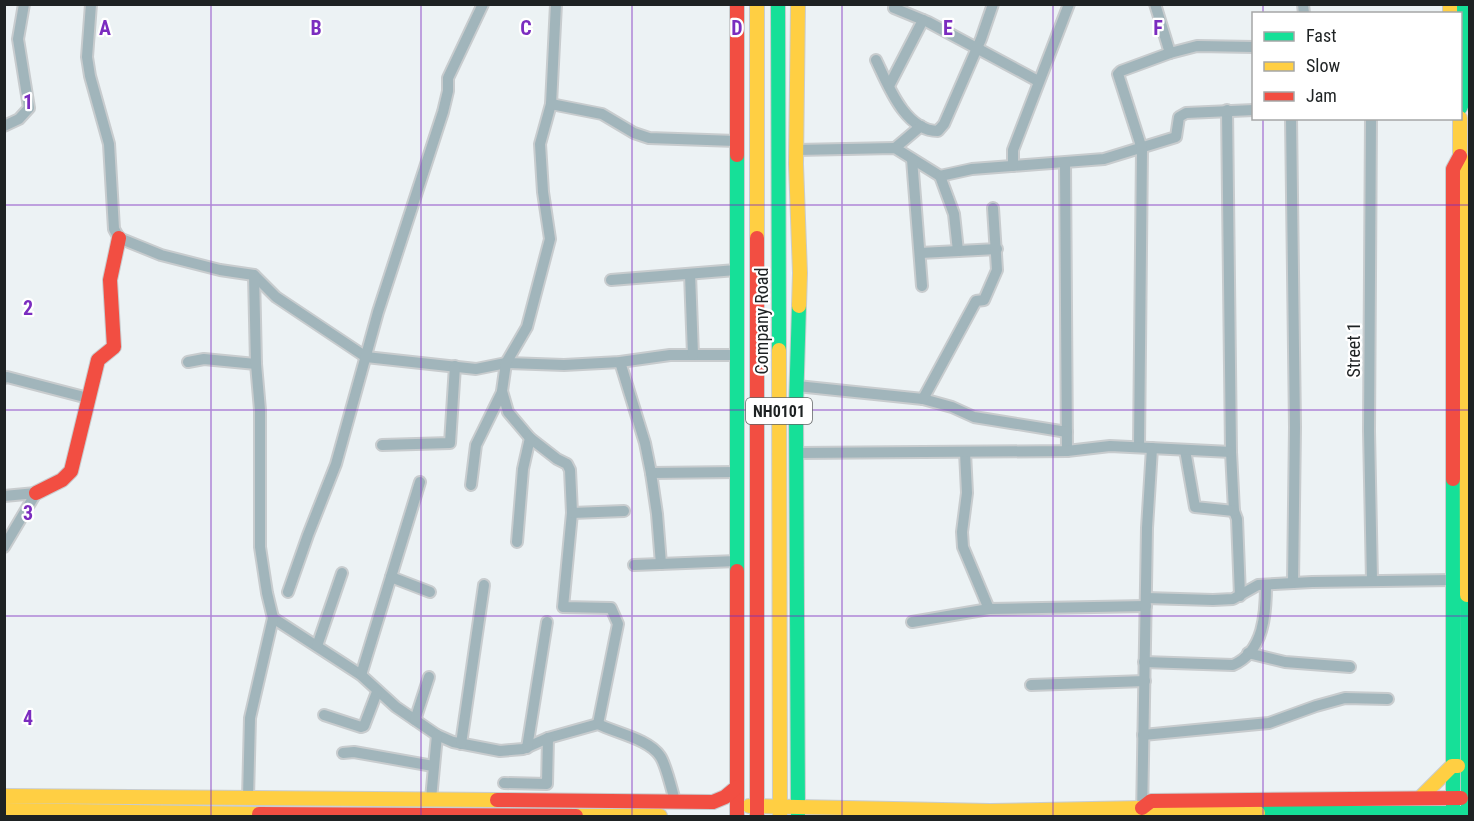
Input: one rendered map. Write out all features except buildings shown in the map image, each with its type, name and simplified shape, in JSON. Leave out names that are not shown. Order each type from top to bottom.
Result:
[{"type":"main road","points":[[737,4],[737,811],[989,814],[1142,812],[1468,814],[1466,169],[1460,156]]},
{"type":"main road","name":"Company Road","points":[[757,4],[757,811]]},
{"type":"main road","name":"Company Road","points":[[778,4],[780,812]]},
{"type":"main road","points":[[798,4],[796,150],[800,273],[797,386],[798,812]]},
{"type":"main road","points":[[1462,106],[1465,97],[1462,49],[1464,4]]},
{"type":"main road","points":[[1453,815],[1454,169],[1460,156],[1460,120]]},
{"type":"main road","points":[[36,493],[62,480],[71,471],[98,360],[114,347],[110,280],[119,238]]},
{"type":"main road","points":[[1419,798],[1452,766],[1468,767]]},
{"type":"main road","points":[[4,796],[713,802],[725,797],[737,787]]},
{"type":"main road","points":[[201,798],[201,814]]},
{"type":"main road","points":[[1142,812],[1150,801],[1468,798]]},
{"type":"main road","points":[[4,810],[249,815],[660,816]]},
{"type":"street","points":[[4,126],[19,119],[29,108],[18,39],[24,4]]},
{"type":"street","points":[[91,4],[87,57],[109,144],[114,230],[119,238],[161,255],[254,275],[276,297],[366,357],[476,369],[506,363],[564,365],[670,356],[737,355]]},
{"type":"street","points":[[288,592],[336,464],[378,312],[443,112],[448,91],[448,78],[483,4]]},
{"type":"street","points":[[556,4],[551,104],[540,144],[543,192],[550,240],[527,327],[506,363],[502,391],[508,412],[530,438],[567,464],[570,470],[573,492],[572,513],[563,607],[611,608],[618,624],[598,724]]},
{"type":"street","points":[[876,60],[900,108],[921,126],[931,131],[938,131],[944,124],[977,49],[993,4]]},
{"type":"street","points":[[1013,166],[1013,150],[1069,4]]},
{"type":"street","points":[[1155,4],[1170,53]]},
{"type":"street","points":[[894,8],[923,20],[1038,81]]},
{"type":"street","points":[[889,86],[923,20]]},
{"type":"street","points":[[1139,447],[1142,149],[1118,74],[1170,53],[1197,46],[1252,47]]},
{"type":"street","points":[[551,104],[602,114],[634,133],[649,138],[736,141]]},
{"type":"street","points":[[1227,110],[1231,452],[1234,511],[1237,519],[1240,596]]},
{"type":"street","points":[[940,176],[972,169],[1104,159],[1176,137],[1179,117],[1186,113],[1252,110]]},
{"type":"street","points":[[1291,120],[1295,415],[1293,583]]},
{"type":"street","name":"Street 1","points":[[1371,120],[1369,431],[1372,581]]},
{"type":"street","points":[[895,148],[921,126]]},
{"type":"street","points":[[796,150],[895,148],[940,176],[954,214],[958,251]]},
{"type":"street","points":[[912,159],[922,286]]},
{"type":"street","points":[[1065,162],[1067,451]]},
{"type":"street","points":[[923,399],[976,301],[984,300],[997,270],[993,208]]},
{"type":"street","points":[[920,253],[997,249]]},
{"type":"street","points":[[610,280],[736,270]]},
{"type":"street","points":[[690,274],[693,355]]},
{"type":"street","points":[[248,798],[250,718],[273,618],[260,547],[260,410],[256,364],[254,275]]},
{"type":"street","points":[[188,362],[204,359],[256,364]]},
{"type":"street","points":[[620,362],[645,443],[657,514],[661,564]]},
{"type":"street","points":[[382,445],[450,443],[455,366]]},
{"type":"street","points":[[5,374],[88,398]]},
{"type":"street","points":[[797,386],[923,399],[952,407],[974,417],[1067,432]]},
{"type":"street","points":[[471,485],[476,445],[502,391]]},
{"type":"street","points":[[517,542],[523,469],[530,438]]},
{"type":"street","points":[[798,453],[1067,451],[1110,446],[1231,452]]},
{"type":"street","points":[[1142,812],[1147,528],[1152,448]]},
{"type":"street","points":[[1185,450],[1196,507],[1234,511]]},
{"type":"street","points":[[965,452],[967,493],[962,532],[963,547],[989,609]]},
{"type":"street","points":[[651,473],[737,472]]},
{"type":"street","points":[[361,675],[420,482]]},
{"type":"street","points":[[4,496],[36,493]]},
{"type":"street","points":[[4,547],[36,493]]},
{"type":"street","points":[[572,513],[624,511]]},
{"type":"street","points":[[634,565],[737,561]]},
{"type":"street","points":[[317,646],[342,573]]},
{"type":"street","points":[[391,577],[430,592]]},
{"type":"street","points":[[912,622],[989,609],[1233,599],[1258,585],[1452,580]]},
{"type":"street","points":[[461,744],[484,585]]},
{"type":"street","points":[[1144,662],[1233,666],[1260,636],[1266,616],[1266,585]]},
{"type":"street","points":[[273,618],[361,675],[377,692],[437,735],[461,744],[500,751],[528,748],[548,738],[598,724],[634,737],[660,756],[675,801]]},
{"type":"street","points":[[528,748],[547,622]]},
{"type":"street","points":[[1248,652],[1285,662],[1350,667]]},
{"type":"street","points":[[415,720],[429,677]]},
{"type":"street","points":[[1031,685],[1145,681]]},
{"type":"street","points":[[324,715],[364,726],[377,692]]},
{"type":"street","points":[[1143,735],[1269,723],[1345,698],[1388,699]]},
{"type":"street","points":[[431,799],[437,735]]},
{"type":"street","points":[[504,783],[547,784],[548,738]]},
{"type":"street","points":[[343,753],[354,752],[433,766]]},
{"type":"traffic: fast","points":[[778,4],[779,350]]},
{"type":"traffic: fast","points":[[1462,104],[1465,97],[1464,4]]},
{"type":"traffic: fast","points":[[737,155],[737,571]]},
{"type":"traffic: fast","points":[[798,816],[796,405],[799,306]]},
{"type":"traffic: fast","points":[[1453,479],[1453,816]]},
{"type":"traffic: fast","points":[[1467,595],[1468,816]]},
{"type":"traffic: fast","points":[[1258,813],[1470,813]]},
{"type":"traffic: slow","points":[[757,4],[757,238]]},
{"type":"traffic: slow","points":[[798,4],[796,164],[799,306]]},
{"type":"traffic: slow","points":[[1450,4],[1450,12]]},
{"type":"traffic: slow","points":[[1460,120],[1460,156],[1466,169],[1467,595]]},
{"type":"traffic: slow","points":[[779,350],[780,816]]},
{"type":"traffic: slow","points":[[1420,798],[1452,766],[1458,766]]},
{"type":"traffic: slow","points":[[4,796],[497,800]]},
{"type":"traffic: slow","points":[[749,806],[990,811],[1142,808],[1152,813],[1258,813]]},
{"type":"traffic: slow","points":[[4,810],[259,814]]},
{"type":"traffic: slow","points":[[576,816],[660,816]]},
{"type":"traffic: jam","points":[[737,4],[737,155]]},
{"type":"traffic: jam","points":[[1453,479],[1453,169],[1460,156]]},
{"type":"traffic: jam","points":[[36,493],[62,480],[71,471],[98,360],[114,347],[110,280],[119,238]]},
{"type":"traffic: jam","points":[[757,238],[757,816]]},
{"type":"traffic: jam","points":[[737,571],[737,816]]},
{"type":"traffic: jam","points":[[497,800],[713,802],[725,797],[737,787]]},
{"type":"traffic: jam","points":[[1142,808],[1151,801],[1461,798]]},
{"type":"traffic: jam","points":[[259,814],[576,816]]}]
